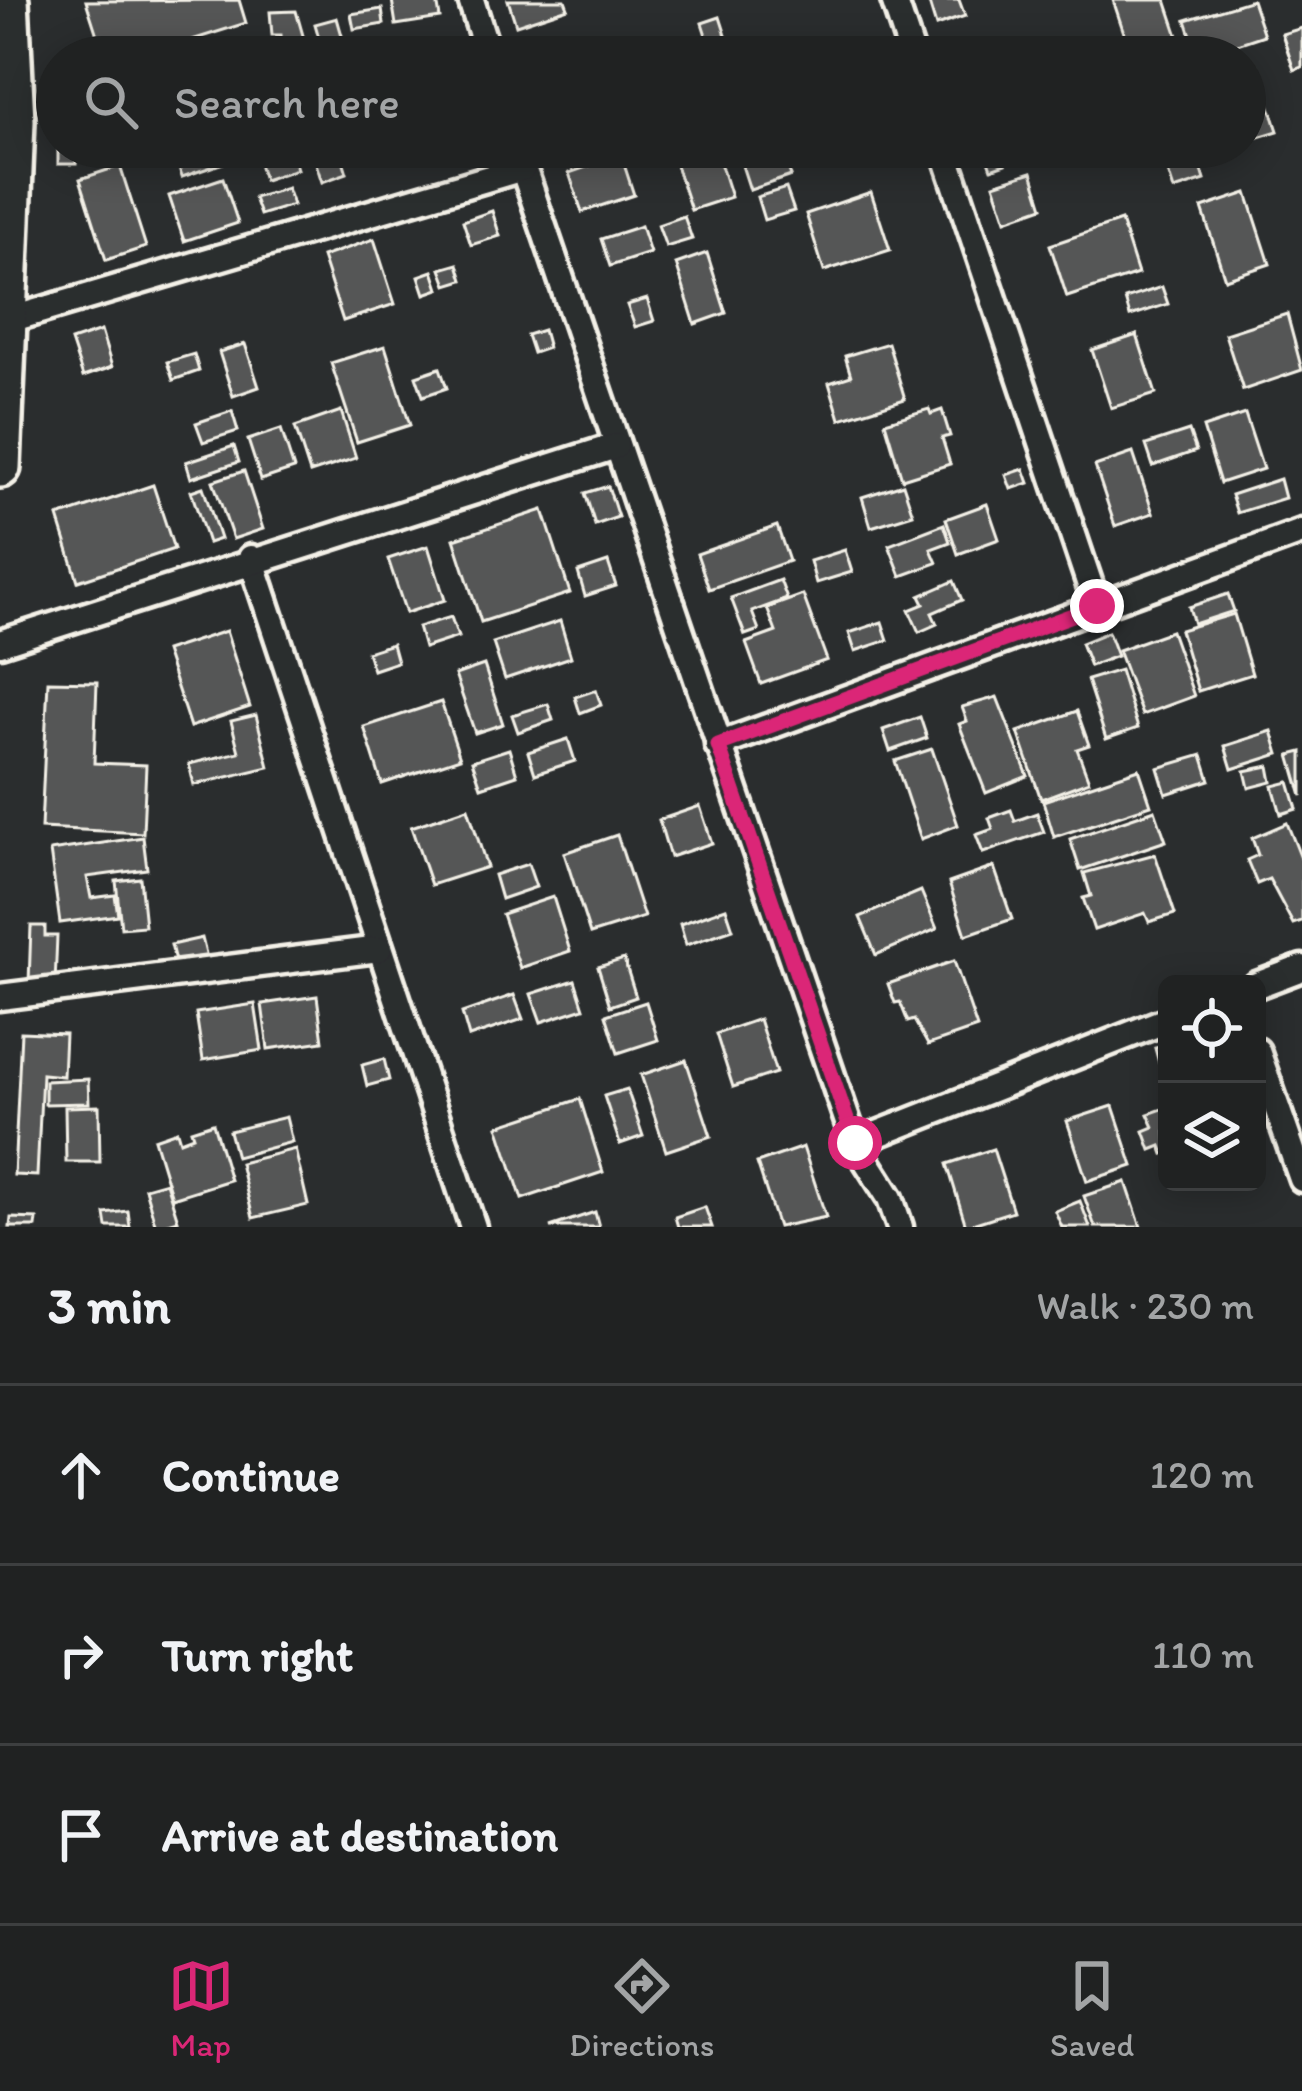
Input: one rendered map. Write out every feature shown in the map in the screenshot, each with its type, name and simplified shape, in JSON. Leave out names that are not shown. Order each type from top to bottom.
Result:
[{"type":"main road","points":[[0,467],[14,121],[8,0]]},
{"type":"street","points":[[471,0],[482,36]]},
{"type":"street","points":[[894,0],[907,36]]},
{"type":"street","points":[[9,320],[488,168]]},
{"type":"street","points":[[523,168],[855,1143],[890,1198],[900,1227]]},
{"type":"street","points":[[951,168],[1097,606]]},
{"type":"street","points":[[0,643],[251,558],[616,446]]},
{"type":"street","points":[[718,745],[1302,532]]},
{"type":"street","points":[[251,558],[473,1227]]},
{"type":"street","points":[[0,997],[380,949]]},
{"type":"street","points":[[1266,982],[1302,968]]},
{"type":"street","points":[[855,1143],[1158,1024]]},
{"type":"street","points":[[1266,1077],[1302,1179]]},
{"type":"building","points":[[239,0],[246,23],[205,36],[97,36],[86,1]]},
{"type":"building","points":[[392,0],[437,0],[440,18],[396,25]]},
{"type":"building","points":[[508,0],[565,0],[568,8],[516,25]]},
{"type":"building","points":[[928,0],[959,0],[965,16],[936,26]]},
{"type":"building","points":[[1113,0],[1166,0],[1178,36],[1125,36]]},
{"type":"building","points":[[1252,0],[1264,35],[1191,36],[1186,20]]},
{"type":"building","points":[[382,9],[384,24],[354,29],[351,14]]},
{"type":"building","points":[[296,11],[303,36],[272,35],[270,12]]},
{"type":"building","points":[[720,17],[726,36],[706,36],[702,23]]},
{"type":"building","points":[[337,18],[342,36],[318,36],[315,24]]},
{"type":"building","points":[[1302,28],[1302,67],[1294,70],[1282,34]]},
{"type":"building","points":[[1266,94],[1278,131],[1266,135]]},
{"type":"building","points":[[121,168],[146,247],[106,260],[80,179]]},
{"type":"building","points":[[179,168],[208,168],[182,177]]},
{"type":"building","points":[[260,168],[297,168],[297,169],[264,180]]},
{"type":"building","points":[[317,168],[345,168],[347,173],[322,182]]},
{"type":"building","points":[[583,168],[625,168],[634,195],[582,212],[569,173]]},
{"type":"building","points":[[677,168],[722,168],[731,197],[691,210]]},
{"type":"building","points":[[743,168],[788,168],[791,176],[750,190]]},
{"type":"building","points":[[1167,168],[1201,168],[1205,180],[1174,190]]},
{"type":"building","points":[[1032,172],[1043,207],[1006,220],[994,184]]},
{"type":"building","points":[[223,178],[238,223],[184,241],[169,196]]},
{"type":"building","points":[[287,188],[293,205],[260,215],[254,198]]},
{"type":"building","points":[[786,188],[794,211],[764,220],[757,197]]},
{"type":"building","points":[[871,192],[890,250],[824,271],[806,214]]},
{"type":"building","points":[[1247,193],[1270,264],[1225,279],[1202,208]]},
{"type":"building","points":[[492,211],[500,236],[471,245],[463,221]]},
{"type":"building","points":[[684,216],[692,239],[666,247],[658,225]]},
{"type":"building","points":[[1121,221],[1138,274],[1067,297],[1050,245]]},
{"type":"building","points":[[641,226],[650,253],[610,266],[601,239]]},
{"type":"building","points":[[374,239],[395,304],[343,321],[322,257]]},
{"type":"building","points":[[707,253],[726,313],[695,324],[676,264]]},
{"type":"building","points":[[458,264],[463,280],[447,285],[441,269]]},
{"type":"building","points":[[433,271],[439,289],[425,294],[419,276]]},
{"type":"building","points":[[1162,287],[1168,304],[1130,316],[1125,299]]},
{"type":"building","points":[[647,299],[654,321],[635,327],[627,305]]},
{"type":"building","points":[[1287,314],[1302,370],[1243,390],[1225,334]]},
{"type":"building","points":[[543,330],[548,348],[533,353],[527,335]]},
{"type":"building","points":[[101,331],[112,367],[83,377],[71,341]]},
{"type":"building","points":[[1137,335],[1156,394],[1111,408],[1092,350]]},
{"type":"building","points":[[888,343],[905,399],[840,419],[829,383],[851,376],[845,356]]},
{"type":"building","points":[[245,344],[259,387],[233,396],[219,352]]},
{"type":"building","points":[[385,346],[410,425],[357,442],[331,363]]},
{"type":"building","points":[[194,354],[199,371],[173,380],[167,362]]},
{"type":"building","points":[[440,368],[447,388],[423,396],[416,376]]},
{"type":"building","points":[[929,409],[931,414],[942,410],[950,436],[942,438],[950,464],[902,479],[885,422]]},
{"type":"building","points":[[232,411],[238,431],[203,442],[196,423]]},
{"type":"building","points":[[341,411],[356,458],[310,473],[295,427]]},
{"type":"building","points":[[1245,414],[1263,469],[1220,483],[1203,428]]},
{"type":"building","points":[[281,429],[294,469],[261,480],[248,440]]},
{"type":"building","points":[[1189,431],[1196,451],[1153,466],[1146,445]]},
{"type":"building","points":[[234,446],[239,462],[191,478],[186,462]]},
{"type":"building","points":[[1133,453],[1153,513],[1115,526],[1095,466]]},
{"type":"building","points":[[1024,469],[1029,483],[1011,489],[1006,475]]},
{"type":"building","points":[[244,471],[263,529],[233,539],[213,481]]},
{"type":"building","points":[[1280,479],[1285,498],[1237,513],[1231,495]]},
{"type":"building","points":[[903,484],[913,514],[871,527],[862,497]]},
{"type":"building","points":[[153,485],[174,549],[78,581],[58,517]]},
{"type":"building","points":[[608,486],[618,517],[595,525],[585,493]]},
{"type":"building","points":[[203,487],[220,539],[208,543],[191,491]]},
{"type":"building","points":[[987,504],[999,539],[958,554],[946,519]]},
{"type":"building","points":[[543,510],[570,593],[481,622],[454,539]]},
{"type":"building","points":[[944,524],[950,542],[931,549],[937,563],[901,576],[889,545]]},
{"type":"building","points":[[777,526],[789,561],[709,589],[697,554]]},
{"type":"building","points":[[428,546],[445,600],[406,613],[388,559]]},
{"type":"building","points":[[845,550],[852,572],[816,583],[810,561]]},
{"type":"building","points":[[608,562],[616,586],[585,596],[578,572]]},
{"type":"building","points":[[780,580],[787,599],[752,612],[759,630],[745,635],[731,598]]},
{"type":"building","points":[[954,581],[962,600],[932,613],[937,624],[919,632],[909,610],[924,604],[920,596]]},
{"type":"building","points":[[1228,594],[1234,611],[1194,624],[1189,607]]},
{"type":"building","points":[[803,595],[827,660],[761,684],[746,643],[776,632],[767,608]]},
{"type":"building","points":[[1234,614],[1252,674],[1198,691],[1180,630]]},
{"type":"building","points":[[451,617],[458,637],[424,648],[418,627]]},
{"type":"building","points":[[560,621],[571,657],[505,679],[493,643]]},
{"type":"building","points":[[882,622],[888,640],[855,651],[849,633]]},
{"type":"building","points":[[226,631],[250,707],[190,727],[165,651]]},
{"type":"building","points":[[1171,631],[1194,696],[1142,715],[1118,650]]},
{"type":"building","points":[[1108,632],[1117,656],[1090,666],[1081,643]]},
{"type":"building","points":[[392,644],[397,662],[373,670],[367,652]]},
{"type":"building","points":[[484,665],[503,724],[475,733],[455,675]]},
{"type":"building","points":[[1120,670],[1138,728],[1106,739],[1087,680]]},
{"type":"building","points":[[48,681],[97,682],[94,763],[146,765],[143,833],[41,828]]},
{"type":"building","points":[[596,690],[601,705],[580,713],[575,697]]},
{"type":"building","points":[[997,697],[1028,776],[986,793],[959,724],[967,721],[962,707]]},
{"type":"building","points":[[441,702],[460,758],[382,784],[364,727]]},
{"type":"building","points":[[548,704],[553,720],[518,732],[512,715]]},
{"type":"building","points":[[1077,711],[1089,745],[1077,749],[1089,781],[1041,799],[1018,732]]},
{"type":"building","points":[[256,715],[269,767],[194,785],[189,764],[239,752],[231,721]]},
{"type":"building","points":[[920,717],[927,738],[890,751],[883,730]]},
{"type":"building","points":[[1272,731],[1279,754],[1232,769],[1225,746]]},
{"type":"building","points":[[568,739],[575,761],[535,774],[528,752]]},
{"type":"building","points":[[509,749],[517,775],[481,787],[472,761]]},
{"type":"building","points":[[932,749],[958,825],[921,839],[895,761]]},
{"type":"building","points":[[1302,752],[1302,796],[1290,755]]},
{"type":"building","points":[[1202,755],[1210,780],[1166,794],[1158,768]]},
{"type":"building","points":[[1269,766],[1272,782],[1249,788],[1245,771]]},
{"type":"building","points":[[1139,769],[1151,805],[1054,837],[1043,801]]},
{"type":"building","points":[[1289,782],[1297,809],[1281,814],[1273,786]]},
{"type":"building","points":[[700,806],[712,843],[670,857],[659,820]]},
{"type":"building","points":[[468,808],[487,867],[431,885],[411,827]]},
{"type":"building","points":[[1011,810],[1015,821],[1037,813],[1044,832],[983,853],[976,835],[993,829],[989,818]]},
{"type":"building","points":[[1155,810],[1166,841],[1080,870],[1070,839]]},
{"type":"building","points":[[1287,823],[1302,861],[1302,921],[1293,924],[1269,879],[1257,884],[1247,860],[1258,855],[1252,838]]},
{"type":"building","points":[[617,835],[644,917],[590,934],[564,853]]},
{"type":"building","points":[[143,837],[147,869],[87,877],[91,898],[115,895],[118,915],[60,923],[50,851]]},
{"type":"building","points":[[1155,854],[1175,914],[1149,922],[1145,913],[1094,930],[1083,898],[1091,896],[1084,873]]},
{"type":"building","points":[[528,864],[536,887],[501,899],[494,875]]},
{"type":"building","points":[[994,867],[1012,919],[966,935],[949,883]]},
{"type":"building","points":[[140,878],[145,926],[121,928],[116,881]]},
{"type":"building","points":[[921,891],[937,929],[876,955],[860,917]]},
{"type":"building","points":[[553,897],[570,951],[520,968],[502,914]]},
{"type":"building","points":[[726,908],[733,929],[686,945],[680,924]]},
{"type":"building","points":[[31,926],[45,926],[45,936],[57,936],[55,984],[29,983]]},
{"type":"building","points":[[202,938],[207,958],[176,965],[171,945]]},
{"type":"building","points":[[624,959],[636,997],[610,1006],[598,967]]},
{"type":"building","points":[[954,961],[977,1028],[928,1045],[914,1020],[908,1022],[900,1002],[895,1003],[888,984]]},
{"type":"building","points":[[575,980],[584,1008],[541,1022],[531,994]]},
{"type":"building","points":[[514,995],[523,1019],[469,1037],[462,1013]]},
{"type":"building","points":[[317,996],[323,1041],[268,1049],[262,1004]]},
{"type":"building","points":[[646,1002],[658,1040],[618,1053],[606,1015]]},
{"type":"building","points":[[255,1004],[262,1050],[203,1060],[196,1013]]},
{"type":"building","points":[[759,1019],[776,1073],[733,1087],[716,1034]]},
{"type":"building","points":[[21,1032],[65,1034],[63,1076],[42,1074],[37,1176],[14,1175]]},
{"type":"building","points":[[384,1059],[389,1080],[367,1086],[362,1065]]},
{"type":"building","points":[[686,1060],[711,1136],[666,1151],[641,1075]]},
{"type":"building","points":[[88,1079],[89,1103],[45,1104],[45,1081]]},
{"type":"building","points":[[627,1089],[643,1136],[620,1144],[604,1096]]},
{"type":"building","points":[[580,1099],[603,1172],[522,1199],[498,1126]]},
{"type":"building","points":[[99,1106],[100,1162],[66,1162],[65,1107]]},
{"type":"building","points":[[1113,1106],[1133,1166],[1087,1181],[1067,1121]]},
{"type":"building","points":[[1158,1110],[1158,1147],[1151,1150],[1144,1131],[1154,1127],[1148,1114]]},
{"type":"building","points":[[286,1117],[292,1142],[236,1157],[229,1131]]},
{"type":"building","points":[[213,1123],[230,1180],[172,1198],[154,1139],[177,1131],[180,1141],[193,1136],[191,1130]]},
{"type":"building","points":[[803,1147],[826,1217],[778,1227],[757,1163]]},
{"type":"building","points":[[295,1149],[308,1205],[253,1218],[240,1163]]},
{"type":"building","points":[[993,1149],[1013,1211],[966,1226],[947,1164]]},
{"type":"building","points":[[166,1182],[178,1220],[156,1227],[145,1188]]},
{"type":"building","points":[[1126,1182],[1141,1227],[1095,1227],[1084,1196]]},
{"type":"building","points":[[1080,1201],[1090,1227],[1062,1227],[1055,1211]]},
{"type":"building","points":[[705,1207],[712,1227],[678,1227],[675,1217]]},
{"type":"building","points":[[128,1211],[130,1227],[107,1227],[105,1214]]},
{"type":"building","points":[[595,1212],[599,1227],[550,1227]]},
{"type":"building","points":[[11,1218],[37,1219],[36,1227],[10,1227]]},
{"type":"route","points":[[855,1143],[718,745],[1097,606]]}]
